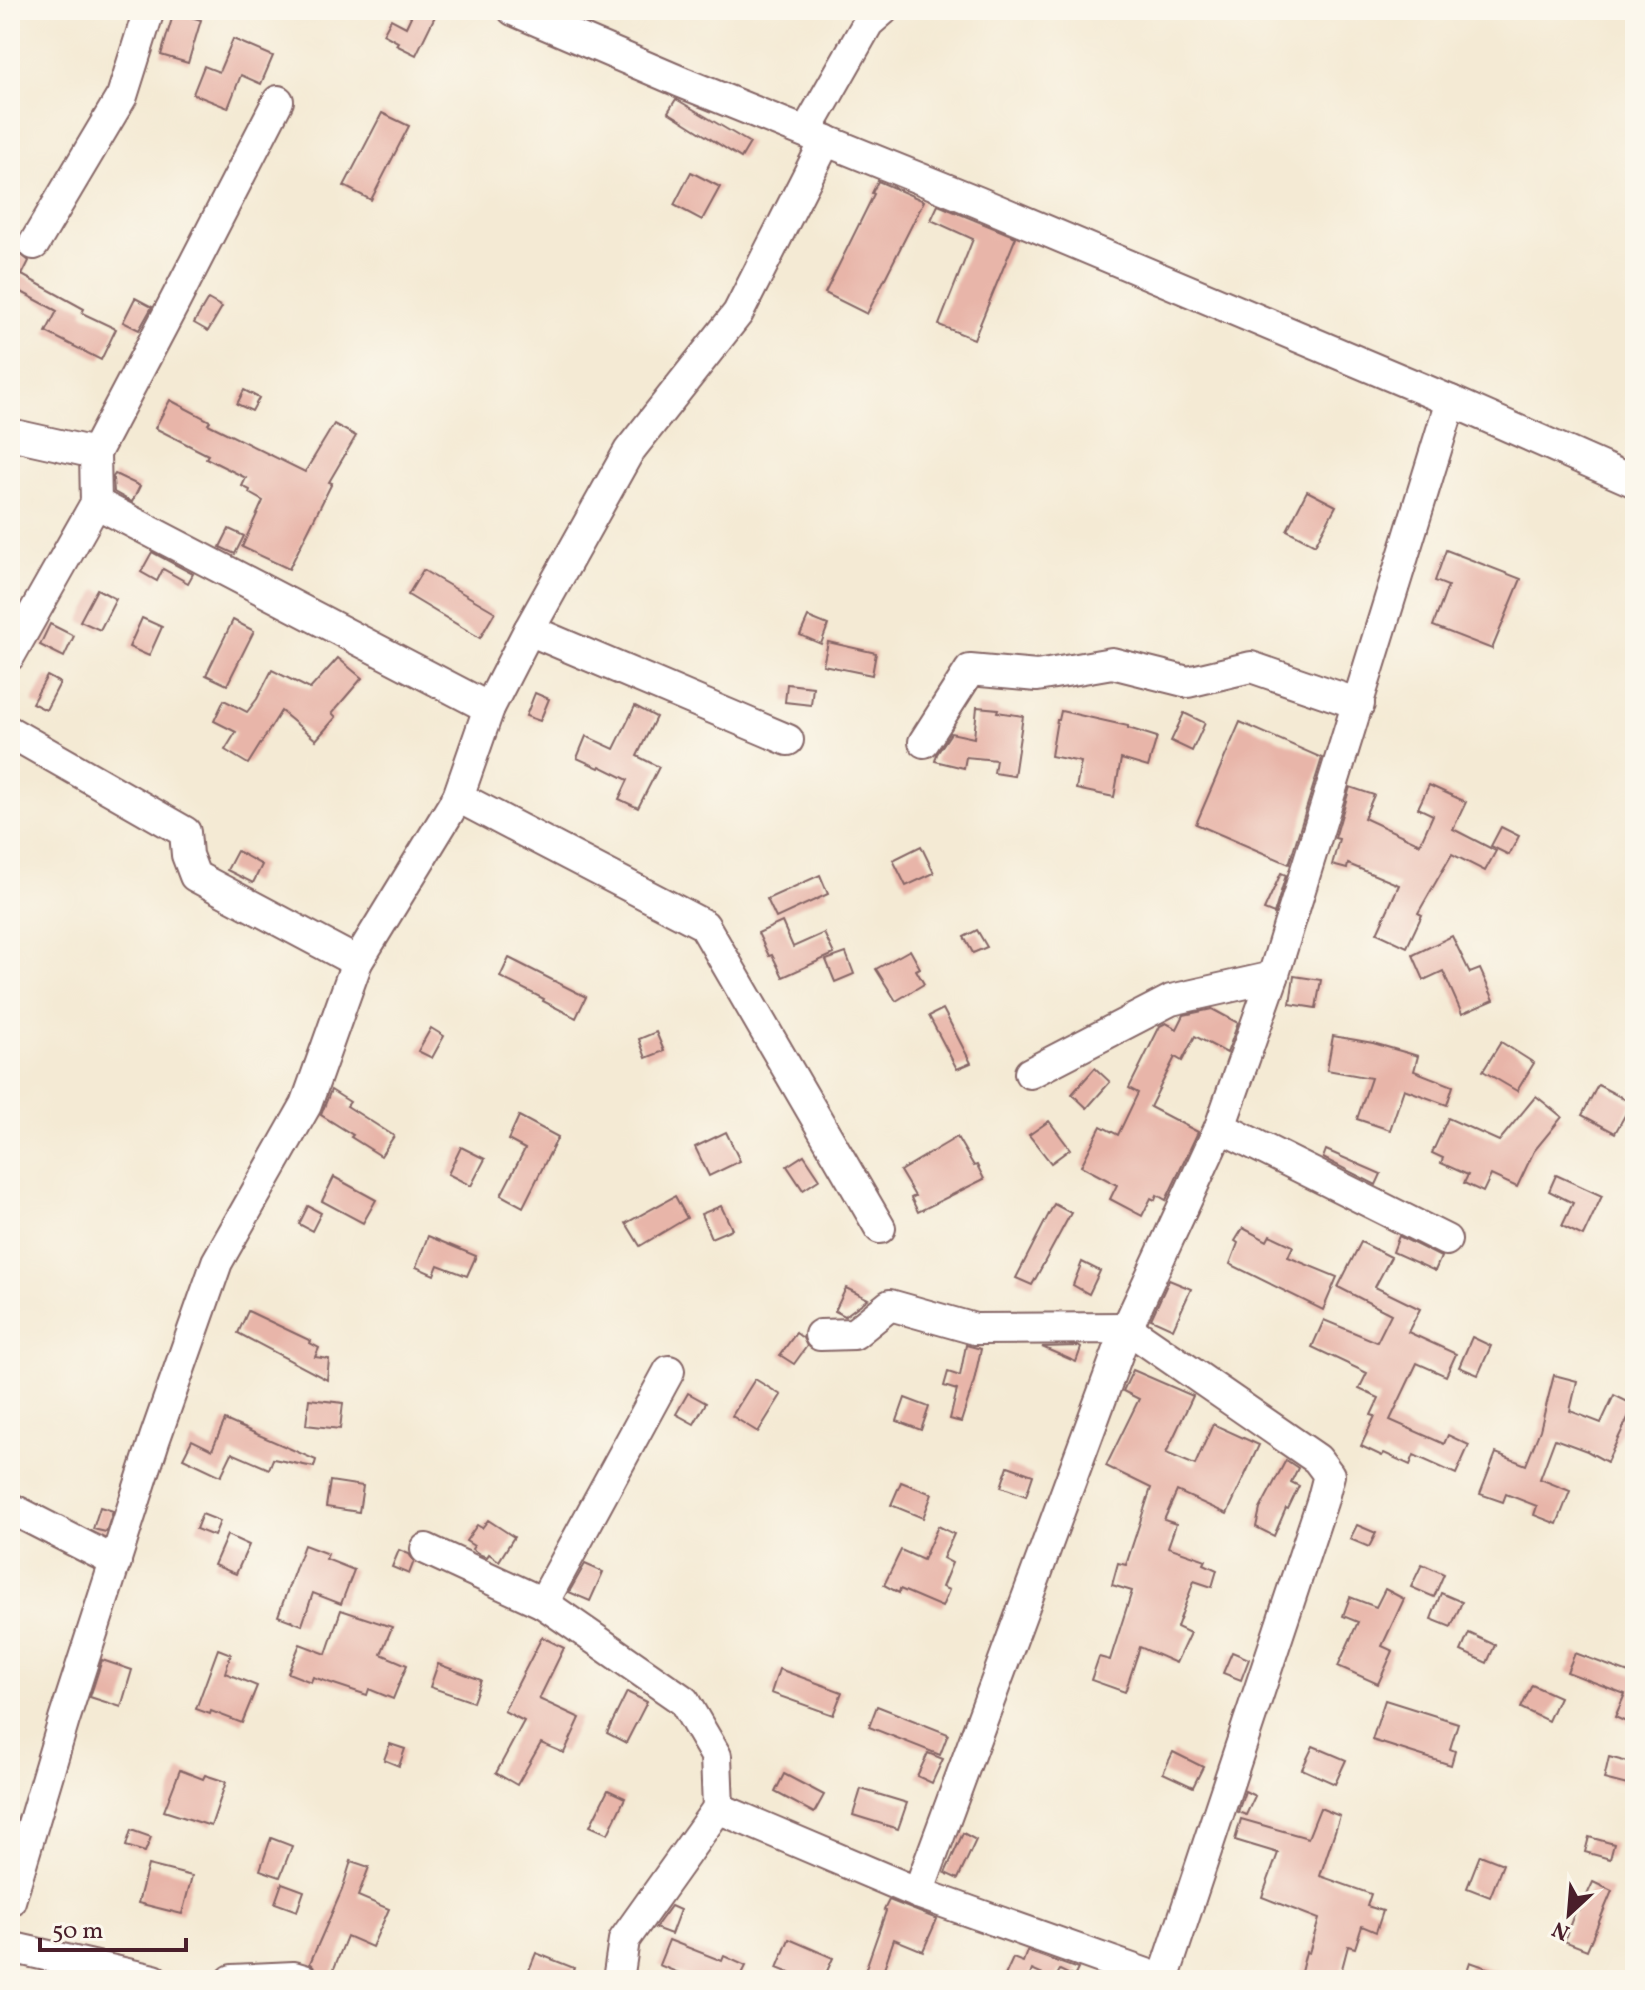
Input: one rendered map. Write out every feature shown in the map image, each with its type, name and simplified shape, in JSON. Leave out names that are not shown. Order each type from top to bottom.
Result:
[{"type":"street","points":[[34,244],[122,96],[149,10]]},
{"type":"street","points":[[513,10],[1451,401],[1635,482]]},
{"type":"street","points":[[10,1901],[64,1720],[155,1438],[217,1262],[306,1105],[357,962],[458,797],[489,708],[529,630],[629,451],[738,313],[873,14]]},
{"type":"street","points":[[10,655],[96,503],[95,453],[278,101]]},
{"type":"street","points":[[918,1893],[1127,1328],[1220,1127],[1273,977],[1451,401]]},
{"type":"street","points":[[10,434],[95,453]]},
{"type":"street","points":[[96,503],[489,708]]},
{"type":"street","points":[[529,630],[788,740]]},
{"type":"street","points":[[924,742],[970,670],[1037,676],[1112,663],[1188,682],[1251,667],[1359,704]]},
{"type":"street","points":[[10,732],[185,832],[187,855],[195,876],[357,962]]},
{"type":"street","points":[[458,797],[704,925],[880,1228]]},
{"type":"street","points":[[1030,1073],[1171,1000],[1273,977]]},
{"type":"street","points":[[1220,1127],[1446,1240]]},
{"type":"street","points":[[718,1808],[918,1893],[1163,1980],[1329,1475],[1317,1459],[1127,1328],[975,1329],[890,1305],[854,1334],[820,1335]]},
{"type":"street","points":[[543,1603],[669,1371]]},
{"type":"street","points":[[10,1508],[116,1562]]},
{"type":"street","points":[[426,1549],[543,1603],[684,1701],[716,1756],[718,1808],[624,1940],[618,1980]]},
{"type":"street","points":[[10,1947],[154,1980]]},
{"type":"street","points":[[232,1980],[294,1977],[304,1980]]},
{"type":"building","points":[[414,10],[438,10],[416,55],[383,34],[391,19],[406,27]]},
{"type":"building","points":[[174,12],[201,20],[188,63],[161,55]]},
{"type":"building","points":[[233,39],[273,56],[261,84],[241,75],[228,108],[193,94],[204,66],[219,72]]},
{"type":"building","points":[[676,99],[750,143],[741,158],[668,112]]},
{"type":"building","points":[[382,113],[409,126],[371,200],[344,186]]},
{"type":"building","points":[[691,172],[720,187],[702,220],[674,205]]},
{"type":"building","points":[[878,181],[924,201],[867,314],[825,293]]},
{"type":"building","points":[[938,205],[1016,237],[974,339],[939,325],[973,239],[931,220]]},
{"type":"building","points":[[10,243],[29,261],[22,275],[84,309],[82,313],[116,329],[101,360],[46,332],[57,311],[16,289],[10,303]]},
{"type":"building","points":[[135,298],[152,307],[139,330],[123,322]]},
{"type":"building","points":[[208,299],[222,307],[208,331],[194,323]]},
{"type":"building","points":[[244,390],[259,398],[252,411],[237,404]]},
{"type":"building","points":[[170,400],[210,421],[208,424],[305,472],[334,424],[356,436],[329,482],[332,483],[289,569],[242,547],[263,501],[242,486],[246,478],[155,428]]},
{"type":"building","points":[[115,474],[140,486],[132,502],[114,492]]},
{"type":"building","points":[[1307,491],[1336,506],[1315,545],[1287,530]]},
{"type":"building","points":[[229,529],[244,536],[235,554],[220,547]]},
{"type":"building","points":[[1446,550],[1521,579],[1492,649],[1433,626],[1448,586],[1435,581]]},
{"type":"building","points":[[152,552],[193,574],[188,583],[163,569],[157,581],[141,572]]},
{"type":"building","points":[[423,570],[495,612],[480,638],[408,595]]},
{"type":"building","points":[[97,589],[116,599],[100,630],[80,621]]},
{"type":"building","points":[[808,617],[828,625],[821,644],[800,635]]},
{"type":"building","points":[[142,618],[162,627],[149,656],[129,647]]},
{"type":"building","points":[[233,620],[254,631],[227,685],[206,675]]},
{"type":"building","points":[[50,624],[74,636],[64,657],[40,645]]},
{"type":"building","points":[[828,642],[876,653],[872,675],[823,665]]},
{"type":"building","points":[[338,658],[362,678],[332,713],[336,717],[316,740],[281,711],[248,764],[225,750],[236,732],[214,721],[224,700],[247,712],[272,670],[310,689]]},
{"type":"building","points":[[47,676],[60,683],[46,710],[32,703]]},
{"type":"building","points":[[787,684],[813,687],[811,705],[785,702]]},
{"type":"building","points":[[535,693],[549,699],[540,721],[526,716]]},
{"type":"building","points":[[635,706],[656,717],[637,756],[659,767],[638,808],[619,799],[628,780],[577,758],[586,736],[614,749]]},
{"type":"building","points":[[977,707],[1023,716],[1014,776],[994,773],[996,760],[966,757],[964,768],[935,761],[951,733],[974,738]]},
{"type":"building","points":[[1061,711],[1128,726],[1157,737],[1148,767],[1121,759],[1114,797],[1076,789],[1081,762],[1051,756]]},
{"type":"building","points":[[1184,713],[1205,723],[1192,751],[1171,741]]},
{"type":"building","points":[[1240,722],[1322,758],[1289,864],[1196,824]]},
{"type":"building","points":[[1429,785],[1466,802],[1453,829],[1496,851],[1485,871],[1452,854],[1418,913],[1422,915],[1407,947],[1377,933],[1399,885],[1348,864],[1347,869],[1332,865],[1339,839],[1335,838],[1350,787],[1374,795],[1364,818],[1420,844],[1433,815],[1418,808]]},
{"type":"building","points":[[1501,827],[1519,836],[1509,855],[1491,846]]},
{"type":"building","points":[[921,846],[934,873],[906,886],[893,860]]},
{"type":"building","points":[[237,851],[262,865],[253,883],[227,870]]},
{"type":"building","points":[[1281,873],[1286,875],[1274,914],[1264,910]]},
{"type":"building","points":[[820,875],[828,894],[776,918],[767,899]]},
{"type":"building","points":[[782,922],[793,947],[824,933],[834,954],[783,977],[758,933]]},
{"type":"building","points":[[977,930],[987,947],[973,953],[964,937]]},
{"type":"building","points":[[1452,936],[1470,973],[1480,969],[1494,1000],[1462,1014],[1443,971],[1424,980],[1413,955]]},
{"type":"building","points":[[910,950],[924,984],[896,1001],[876,969]]},
{"type":"building","points":[[846,953],[854,974],[835,982],[826,960]]},
{"type":"building","points":[[509,958],[586,997],[576,1018],[500,977]]},
{"type":"building","points":[[1294,976],[1321,980],[1316,1008],[1290,1004]]},
{"type":"building","points":[[943,1009],[971,1063],[957,1069],[929,1016]]},
{"type":"building","points":[[1212,1009],[1238,1023],[1227,1053],[1195,1036],[1182,1061],[1175,1057],[1150,1107],[1198,1132],[1166,1200],[1157,1195],[1155,1200],[1151,1198],[1142,1216],[1110,1199],[1117,1185],[1081,1166],[1101,1126],[1118,1135],[1138,1093],[1129,1088],[1160,1026],[1166,1023],[1177,1029],[1184,1015]]},
{"type":"building","points":[[431,1028],[444,1036],[432,1058],[418,1051]]},
{"type":"building","points":[[656,1032],[664,1051],[646,1058],[639,1039]]},
{"type":"building","points":[[1333,1036],[1418,1056],[1414,1071],[1453,1086],[1447,1105],[1404,1089],[1390,1130],[1357,1119],[1371,1078],[1327,1070]]},
{"type":"building","points":[[1501,1042],[1534,1063],[1517,1091],[1483,1071]]},
{"type":"building","points":[[1095,1068],[1110,1082],[1087,1108],[1072,1094]]},
{"type":"building","points":[[1598,1085],[1632,1103],[1615,1133],[1582,1115]]},
{"type":"building","points":[[331,1090],[350,1102],[347,1106],[394,1136],[381,1156],[321,1115]]},
{"type":"building","points":[[1536,1096],[1562,1117],[1534,1151],[1517,1187],[1491,1175],[1483,1192],[1464,1183],[1468,1175],[1441,1163],[1443,1158],[1432,1153],[1448,1118],[1499,1141]]},
{"type":"building","points":[[519,1116],[558,1137],[523,1207],[501,1195],[525,1149],[508,1140]]},
{"type":"building","points":[[1049,1121],[1070,1149],[1051,1163],[1029,1135]]},
{"type":"building","points":[[726,1132],[740,1161],[709,1176],[695,1147]]},
{"type":"building","points":[[957,1137],[984,1179],[918,1212],[911,1198],[915,1196],[900,1171]]},
{"type":"building","points":[[461,1147],[485,1159],[471,1186],[448,1174]]},
{"type":"building","points":[[1326,1150],[1381,1174],[1376,1185],[1323,1158]]},
{"type":"building","points":[[804,1155],[820,1179],[803,1190],[787,1166]]},
{"type":"building","points":[[1556,1175],[1602,1196],[1583,1236],[1562,1226],[1573,1203],[1549,1191]]},
{"type":"building","points":[[334,1177],[376,1200],[363,1223],[322,1201]]},
{"type":"building","points":[[675,1196],[687,1218],[640,1246],[626,1223]]},
{"type":"building","points":[[1054,1204],[1071,1213],[1032,1285],[1016,1278]]},
{"type":"building","points":[[308,1206],[321,1213],[312,1231],[299,1224]]},
{"type":"building","points":[[721,1206],[732,1229],[711,1238],[701,1214]]},
{"type":"building","points":[[1243,1228],[1267,1241],[1270,1235],[1293,1246],[1288,1257],[1337,1277],[1323,1310],[1230,1264],[1238,1243],[1235,1241]]},
{"type":"building","points":[[428,1236],[476,1256],[467,1276],[438,1265],[434,1275],[416,1267]]},
{"type":"building","points":[[1399,1236],[1441,1257],[1435,1271],[1393,1252]]},
{"type":"building","points":[[1361,1242],[1391,1257],[1375,1287],[1420,1309],[1408,1332],[1456,1354],[1446,1376],[1417,1363],[1390,1420],[1444,1444],[1448,1435],[1469,1445],[1456,1474],[1414,1455],[1410,1465],[1361,1446],[1375,1416],[1371,1415],[1379,1398],[1359,1389],[1367,1373],[1312,1347],[1324,1320],[1377,1342],[1391,1314],[1338,1287]]},
{"type":"building","points":[[1082,1262],[1100,1271],[1089,1294],[1073,1285]]},
{"type":"building","points":[[1169,1280],[1191,1289],[1173,1329],[1151,1319]]},
{"type":"building","points":[[846,1288],[868,1299],[845,1316],[835,1311]]},
{"type":"building","points":[[248,1311],[311,1341],[319,1348],[315,1357],[329,1359],[327,1380],[238,1333]]},
{"type":"building","points":[[796,1333],[807,1346],[794,1364],[780,1355]]},
{"type":"building","points":[[1472,1337],[1491,1346],[1478,1375],[1459,1367]]},
{"type":"building","points":[[966,1345],[981,1349],[961,1422],[950,1419],[957,1390],[944,1386],[948,1372],[960,1376]]},
{"type":"building","points":[[1042,1347],[1081,1348],[1076,1362]]},
{"type":"building","points":[[1133,1370],[1193,1396],[1166,1453],[1195,1465],[1213,1424],[1259,1445],[1227,1514],[1177,1491],[1164,1520],[1176,1524],[1168,1547],[1206,1560],[1204,1564],[1217,1570],[1212,1587],[1194,1581],[1177,1627],[1190,1633],[1176,1663],[1140,1647],[1125,1692],[1091,1680],[1099,1657],[1110,1660],[1132,1591],[1112,1585],[1118,1563],[1126,1565],[1151,1488],[1106,1466],[1139,1399],[1123,1391]]},
{"type":"building","points":[[1554,1375],[1577,1381],[1570,1411],[1601,1423],[1614,1395],[1634,1405],[1607,1462],[1555,1439],[1540,1479],[1570,1491],[1557,1524],[1534,1515],[1537,1506],[1506,1494],[1503,1502],[1480,1494],[1496,1453],[1526,1465],[1540,1430]]},
{"type":"building","points":[[755,1379],[781,1395],[758,1432],[732,1416]]},
{"type":"building","points":[[688,1393],[706,1403],[694,1424],[676,1414]]},
{"type":"building","points":[[905,1398],[929,1407],[921,1430],[897,1421]]},
{"type":"building","points":[[309,1399],[343,1403],[340,1429],[306,1425]]},
{"type":"building","points":[[225,1420],[316,1460],[314,1467],[273,1459],[269,1469],[232,1453],[221,1476],[183,1458],[192,1440],[212,1450]]},
{"type":"building","points":[[1286,1460],[1298,1468],[1291,1482],[1299,1486],[1274,1536],[1256,1527],[1260,1509]]},
{"type":"building","points":[[1008,1466],[1033,1475],[1026,1496],[1001,1487]]},
{"type":"building","points":[[330,1481],[363,1486],[359,1512],[326,1507]]},
{"type":"building","points":[[901,1482],[932,1494],[923,1518],[891,1505]]},
{"type":"building","points":[[100,1507],[113,1511],[106,1532],[93,1529]]},
{"type":"building","points":[[202,1514],[220,1521],[214,1536],[196,1529]]},
{"type":"building","points":[[488,1520],[514,1537],[499,1561],[489,1554],[487,1557],[481,1555],[466,1541],[477,1525],[482,1528]]},
{"type":"building","points":[[1357,1525],[1376,1533],[1369,1547],[1350,1539]]},
{"type":"building","points":[[938,1526],[954,1534],[943,1558],[952,1563],[942,1587],[949,1590],[942,1607],[884,1585],[901,1550],[923,1560]]},
{"type":"building","points":[[227,1535],[249,1545],[236,1574],[214,1565]]},
{"type":"building","points":[[304,1545],[328,1554],[326,1559],[354,1570],[341,1604],[313,1593],[302,1625],[278,1616]]},
{"type":"building","points":[[399,1550],[409,1554],[414,1561],[409,1574],[392,1567]]},
{"type":"building","points":[[585,1564],[603,1572],[590,1601],[569,1592]]},
{"type":"building","points":[[1422,1564],[1444,1574],[1434,1597],[1411,1587]]},
{"type":"building","points":[[1385,1589],[1404,1599],[1382,1646],[1393,1651],[1378,1684],[1338,1666],[1358,1622],[1343,1616],[1350,1597],[1376,1607]]},
{"type":"building","points":[[1441,1593],[1462,1602],[1451,1627],[1431,1619]]},
{"type":"building","points":[[341,1610],[392,1627],[381,1654],[407,1665],[393,1699],[369,1689],[367,1695],[313,1677],[311,1682],[288,1673],[300,1644],[326,1654]]},
{"type":"building","points":[[1469,1633],[1495,1645],[1487,1663],[1461,1651]]},
{"type":"building","points":[[542,1637],[564,1648],[539,1699],[580,1718],[564,1753],[541,1743],[517,1785],[496,1773],[524,1721],[504,1711]]},
{"type":"building","points":[[218,1649],[231,1654],[225,1673],[257,1686],[242,1723],[211,1711],[210,1714],[196,1709]]},
{"type":"building","points":[[1232,1652],[1249,1659],[1241,1680],[1223,1673]]},
{"type":"building","points":[[1575,1653],[1634,1675],[1635,1672],[1635,1726],[1615,1717],[1625,1694],[1567,1672]]},
{"type":"building","points":[[102,1660],[132,1670],[121,1707],[90,1697]]},
{"type":"building","points":[[438,1664],[481,1680],[473,1702],[430,1687]]},
{"type":"building","points":[[779,1669],[842,1692],[833,1715],[771,1693]]},
{"type":"building","points":[[1532,1685],[1559,1697],[1548,1721],[1521,1708]]},
{"type":"building","points":[[627,1692],[647,1702],[626,1743],[607,1733]]},
{"type":"building","points":[[1385,1700],[1458,1723],[1450,1749],[1455,1751],[1451,1765],[1372,1740]]},
{"type":"building","points":[[877,1706],[948,1734],[940,1755],[869,1727]]},
{"type":"building","points":[[390,1744],[405,1749],[399,1766],[384,1760]]},
{"type":"building","points":[[1313,1746],[1346,1760],[1335,1784],[1302,1769]]},
{"type":"building","points":[[1173,1752],[1203,1767],[1193,1787],[1163,1773]]},
{"type":"building","points":[[928,1753],[943,1759],[932,1783],[917,1776]]},
{"type":"building","points":[[1609,1757],[1635,1764],[1635,1787],[1604,1779]]},
{"type":"building","points":[[180,1770],[203,1779],[205,1775],[226,1782],[211,1826],[164,1811]]},
{"type":"building","points":[[784,1774],[824,1795],[814,1813],[775,1792]]},
{"type":"building","points":[[861,1789],[907,1803],[898,1829],[853,1815]]},
{"type":"building","points":[[608,1790],[625,1798],[608,1834],[590,1826]]},
{"type":"building","points":[[1245,1791],[1255,1796],[1246,1815],[1238,1812]]},
{"type":"building","points":[[1320,1808],[1340,1816],[1320,1876],[1371,1894],[1367,1906],[1383,1911],[1376,1932],[1362,1926],[1355,1948],[1348,1946],[1339,1980],[1299,1980],[1319,1919],[1262,1897],[1278,1853],[1235,1840],[1241,1819],[1308,1838]]},
{"type":"building","points":[[131,1830],[151,1837],[145,1852],[126,1846]]},
{"type":"building","points":[[963,1833],[976,1840],[958,1879],[945,1873]]},
{"type":"building","points":[[1589,1837],[1614,1844],[1610,1859],[1585,1852]]},
{"type":"building","points":[[271,1838],[292,1846],[280,1877],[260,1870]]},
{"type":"building","points":[[1480,1855],[1503,1864],[1490,1897],[1467,1888]]},
{"type":"building","points":[[351,1861],[369,1867],[358,1896],[389,1909],[372,1947],[347,1936],[331,1976],[310,1963],[342,1890]]},
{"type":"building","points":[[148,1865],[192,1876],[182,1914],[138,1903]]},
{"type":"building","points":[[1593,1882],[1612,1891],[1587,1950],[1564,1941],[1576,1909],[1580,1910]]},
{"type":"building","points":[[282,1883],[304,1891],[297,1911],[275,1903]]},
{"type":"building","points":[[889,1900],[937,1919],[923,1951],[894,1939],[881,1977],[865,1971]]},
{"type":"building","points":[[671,1906],[680,1910],[671,1934],[655,1928]]},
{"type":"building","points":[[789,1939],[833,1958],[823,1980],[807,1980],[777,1968]]},
{"type":"building","points":[[669,1940],[722,1961],[724,1956],[746,1966],[739,1980],[696,1980],[659,1965]]},
{"type":"building","points":[[1027,1951],[1078,1969],[1074,1977],[1060,1970],[1054,1980],[1032,1970],[1028,1980],[1003,1980],[1013,1958],[1023,1962]]},
{"type":"building","points":[[536,1953],[574,1968],[569,1980],[546,1980],[528,1973]]},
{"type":"building","points":[[1470,1962],[1516,1978],[1464,1980]]}]
